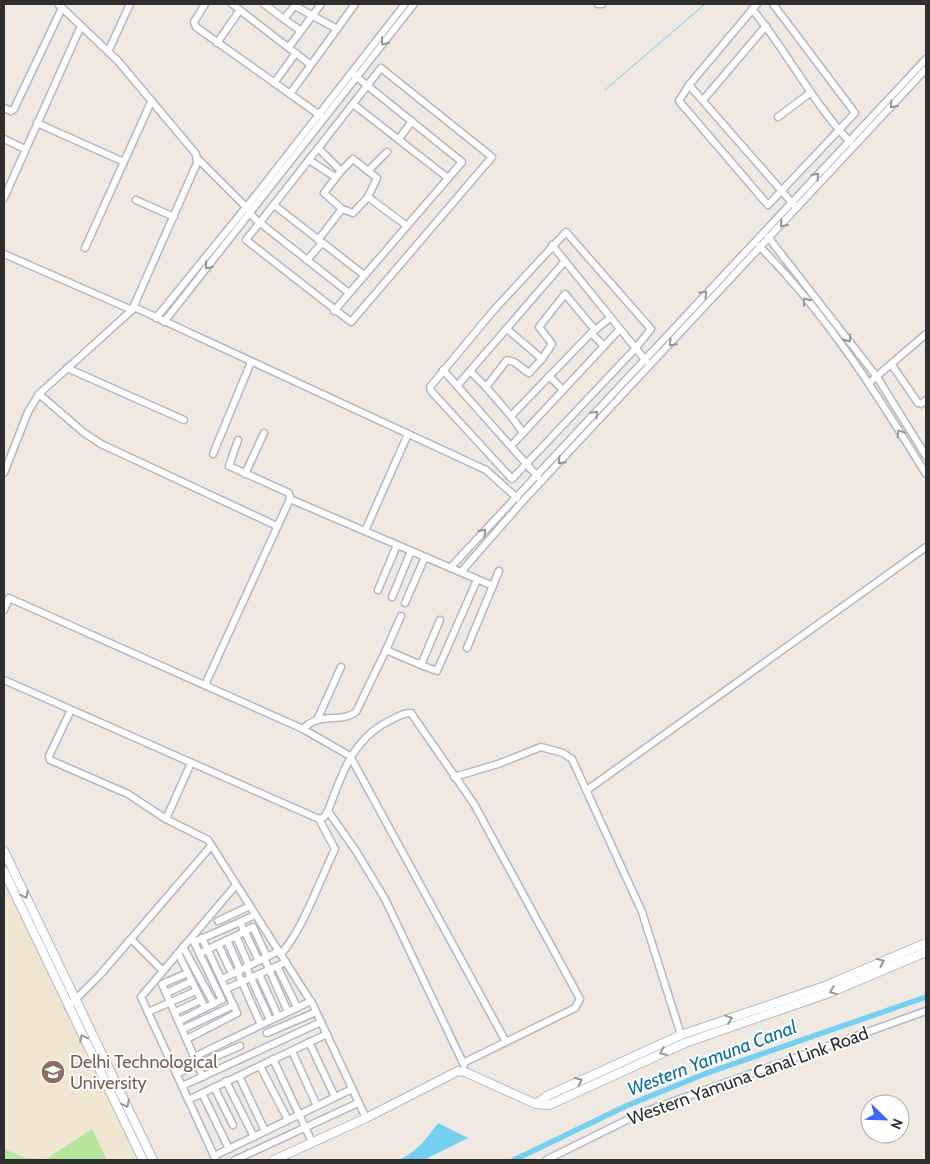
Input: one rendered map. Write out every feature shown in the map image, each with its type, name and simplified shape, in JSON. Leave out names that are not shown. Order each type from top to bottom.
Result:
[{"type":"street","points":[[108,52],[130,4]]},
{"type":"street","points":[[205,4],[196,17],[194,25],[321,116]]},
{"type":"street","points":[[264,4],[301,31]]},
{"type":"street","points":[[289,47],[321,4]]},
{"type":"street","points":[[290,94],[355,4]]},
{"type":"street","points":[[354,75],[405,4]]},
{"type":"street","points":[[164,322],[248,209],[321,116],[414,4]]},
{"type":"street","points":[[773,4],[854,111],[854,116],[841,131],[767,204],[680,103],[680,98],[754,6],[810,93],[841,131],[848,141],[854,146]]},
{"type":"street","points":[[284,19],[295,5],[338,29]]},
{"type":"street","points":[[4,108],[11,111],[14,110],[60,6],[108,52],[197,158],[260,222],[349,293]]},
{"type":"street","points":[[217,42],[236,6],[311,64]]},
{"type":"street","points":[[4,198],[81,26]]},
{"type":"street","points":[[703,100],[766,26]]},
{"type":"street","points":[[274,83],[296,53]]},
{"type":"street","points":[[460,572],[522,502],[769,239],[848,141],[926,59]]},
{"type":"street","points":[[382,69],[492,157],[353,321],[348,322],[246,240],[353,104],[382,69]]},
{"type":"street","points":[[450,568],[755,241],[795,205],[854,146],[926,69]]},
{"type":"street","points":[[334,311],[462,161],[354,75]]},
{"type":"street","points":[[690,85],[795,205]]},
{"type":"street","points":[[778,117],[810,93]]},
{"type":"street","points":[[85,248],[151,102]]},
{"type":"street","points":[[353,104],[448,178]]},
{"type":"street","points":[[399,138],[412,122]]},
{"type":"street","points":[[37,124],[124,162]]},
{"type":"street","points":[[4,139],[26,149]]},
{"type":"street","points":[[318,148],[341,170]]},
{"type":"street","points":[[368,171],[387,152]]},
{"type":"street","points":[[4,474],[28,412],[40,394],[133,309],[197,163],[197,158]]},
{"type":"street","points":[[353,159],[377,179],[368,196],[353,213],[342,209],[324,193],[341,170],[353,159]]},
{"type":"street","points":[[308,160],[335,178]]},
{"type":"street","points":[[368,196],[407,226]]},
{"type":"street","points":[[136,200],[174,217]]},
{"type":"street","points":[[274,205],[364,275]]},
{"type":"street","points":[[156,318],[248,209]]},
{"type":"street","points":[[307,260],[342,209]]},
{"type":"street","points":[[564,232],[568,232],[651,328],[635,349],[513,479],[431,391],[430,387],[564,232]]},
{"type":"street","points":[[764,233],[877,377],[926,456]]},
{"type":"street","points":[[755,241],[805,298],[869,383],[926,474]]},
{"type":"street","points":[[552,245],[650,366]]},
{"type":"street","points":[[4,254],[156,318],[486,470],[522,502]]},
{"type":"street","points":[[457,386],[565,262]]},
{"type":"street","points":[[486,387],[507,360],[514,362],[529,373],[542,359],[552,344],[539,327],[566,294],[604,346]]},
{"type":"street","points":[[511,416],[593,332],[610,318]]},
{"type":"street","points":[[507,329],[542,359]]},
{"type":"street","points":[[511,446],[620,330]]},
{"type":"street","points":[[869,383],[926,334]]},
{"type":"street","points":[[213,454],[251,362]]},
{"type":"street","points":[[892,365],[918,403],[920,404],[926,400]]},
{"type":"street","points":[[67,368],[184,420]]},
{"type":"street","points":[[443,370],[542,482]]},
{"type":"street","points":[[470,371],[486,387],[524,433]]},
{"type":"street","points":[[549,376],[563,390]]},
{"type":"street","points":[[40,394],[83,432],[101,444],[277,526]]},
{"type":"street","points":[[245,474],[264,433]]},
{"type":"street","points":[[365,531],[408,434]]},
{"type":"street","points":[[205,686],[290,499],[289,493],[245,474],[228,464],[238,440]]},
{"type":"street","points":[[290,499],[493,586]]},
{"type":"street","points":[[378,590],[397,545]]},
{"type":"street","points":[[587,790],[926,547]]},
{"type":"street","points":[[392,597],[411,551]]},
{"type":"street","points":[[405,603],[425,557]]},
{"type":"street","points":[[467,648],[499,571]]},
{"type":"street","points":[[386,650],[437,671],[477,580]]},
{"type":"street","points":[[4,610],[6,597],[205,686],[306,726],[350,756],[506,1042]]},
{"type":"street","points":[[306,726],[317,720],[350,716],[356,712],[401,616]]},
{"type":"street","points":[[421,665],[440,620]]},
{"type":"street","points":[[317,720],[341,667]]},
{"type":"street","points":[[4,680],[319,819],[334,849],[297,929],[280,953],[222,979]]},
{"type":"street","points":[[71,710],[50,756],[50,760],[128,794],[166,819],[207,839],[311,1001],[366,1118]]},
{"type":"street","points":[[319,819],[324,817],[328,811],[350,756],[379,725],[409,712],[485,824],[580,999],[575,1008],[464,1063]]},
{"type":"street","points":[[454,776],[544,747],[563,753],[572,759],[642,912],[681,1035]]},
{"type":"street","points":[[166,819],[191,763]]},
{"type":"street","points":[[328,811],[356,850],[385,899],[464,1063],[465,1072]]},
{"type":"street","points":[[68,1006],[76,1001],[211,846]]},
{"type":"street","points":[[4,851],[153,1160]]},
{"type":"street","points":[[4,871],[143,1160]]},
{"type":"street","points":[[236,885],[193,939],[183,946],[162,970],[142,997],[215,1158],[229,1149],[352,1088]]},
{"type":"street","points":[[218,921],[250,906]]},
{"type":"street","points":[[193,939],[202,938],[255,915]]},
{"type":"street","points":[[240,922],[269,970],[288,1012]]},
{"type":"street","points":[[200,953],[261,924]]},
{"type":"street","points":[[253,927],[263,959]]},
{"type":"street","points":[[236,936],[242,982],[261,1025]]},
{"type":"street","points":[[187,1039],[236,1015],[230,996],[202,938]]},
{"type":"street","points":[[131,939],[162,970]]},
{"type":"street","points":[[193,939],[222,1000]]},
{"type":"street","points":[[227,940],[241,969]]},
{"type":"street","points":[[536,1104],[565,1088],[681,1035],[825,986],[926,943]]},
{"type":"street","points":[[218,944],[252,978],[270,1020]]},
{"type":"street","points":[[183,946],[214,1004]]},
{"type":"street","points":[[274,1160],[366,1118],[458,1071],[465,1072],[536,1104],[549,1105],[685,1043],[829,993],[926,952]]},
{"type":"street","points":[[178,953],[205,1008]]},
{"type":"street","points":[[226,989],[286,962]]},
{"type":"street","points":[[277,966],[297,1007]]},
{"type":"street","points":[[162,984],[188,973]]},
{"type":"street","points":[[259,974],[278,1016]]},
{"type":"street","points":[[154,980],[162,984],[167,993],[203,1077]]},
{"type":"street","points":[[167,993],[192,981]]},
{"type":"street","points":[[148,1012],[196,991]]},
{"type":"street","points":[[179,1021],[230,996]]},
{"type":"street","points":[[175,1012],[201,1000]]},
{"type":"street","points":[[194,1057],[311,1001]]},
{"type":"street","points":[[183,1030],[234,1006]]},
{"type":"street","name":"Western Yamuna Canal Link Road","points":[[546,1160],[641,1113],[926,1011]]},
{"type":"street","points":[[267,1033],[316,1012]]},
{"type":"street","points":[[182,1086],[321,1022]]},
{"type":"street","points":[[188,1100],[327,1034]]},
{"type":"street","points":[[309,1042],[335,1097]]},
{"type":"street","points":[[176,1074],[240,1046]]},
{"type":"street","points":[[292,1051],[317,1106]]},
{"type":"street","points":[[273,1059],[312,1142]]},
{"type":"street","points":[[260,1066],[288,1120]]},
{"type":"street","points":[[239,1076],[265,1131]]},
{"type":"street","points":[[226,1082],[254,1137]]},
{"type":"street","points":[[214,1087],[233,1125]]},
{"type":"street","points":[[202,1093],[229,1149]]},
{"type":"street","points":[[235,1160],[358,1103]]},
{"type":"shaded area","name":"Delhi Technological University","points":[[4,861],[63,984],[142,1160],[4,1160]]},
{"type":"green space","points":[[92,1129],[107,1160],[4,1160],[4,1149],[26,1158],[46,1159]]},
{"type":"water","points":[[438,1123],[468,1138],[424,1160],[398,1160],[410,1154]]},
{"type":"waterway","points":[[605,90],[705,4]]},
{"type":"waterway","name":"Western Yamuna Canal","points":[[514,1160],[626,1106],[707,1073],[926,997]]},
{"type":"place","name":"Delhi Technological University","points":[[53,1072]]}]
